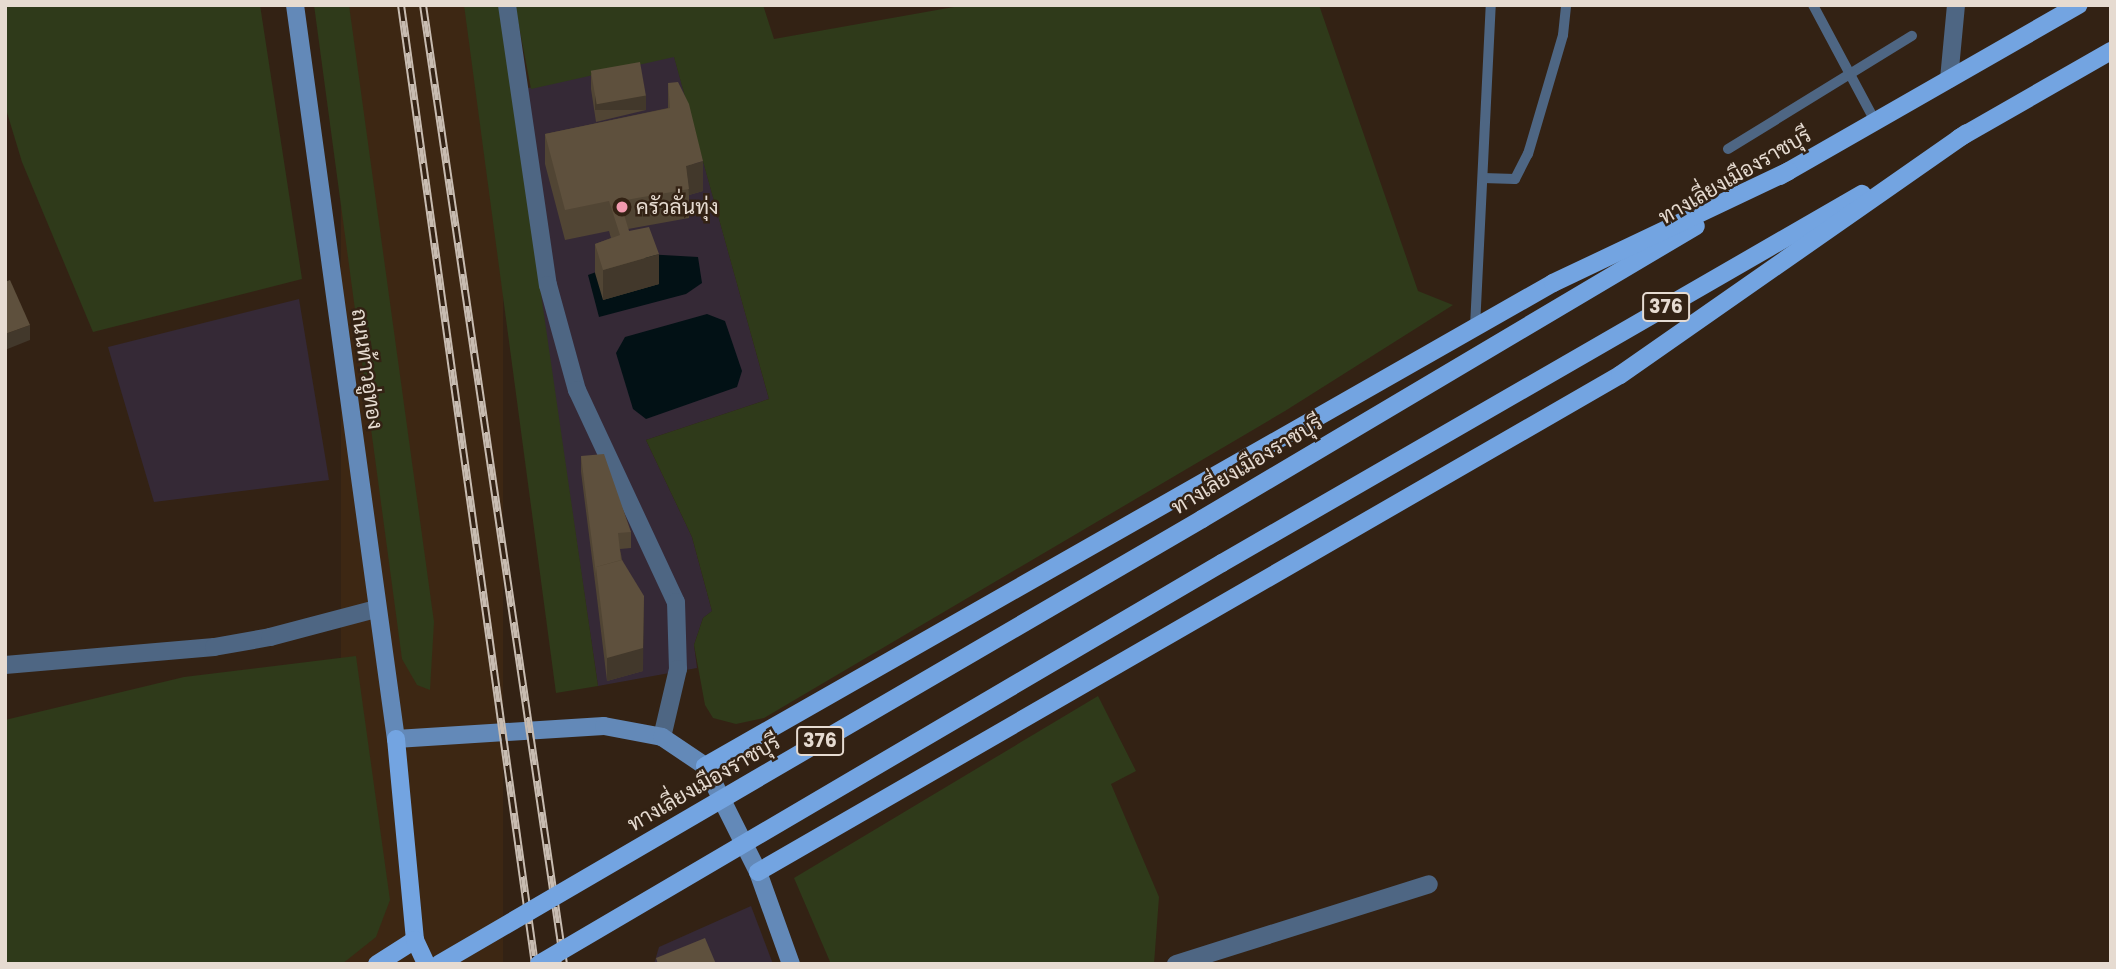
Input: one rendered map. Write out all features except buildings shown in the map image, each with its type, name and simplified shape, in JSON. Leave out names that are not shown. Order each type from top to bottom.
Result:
[{"type":"main road","name":"ทางเลี่ยงเมืองราชบุรี","points":[[439,964],[1202,519],[1789,171],[2079,5]]},
{"type":"main road","name":"376","points":[[539,964],[1222,563],[2111,51]]},
{"type":"main road","points":[[758,872],[1620,375],[1967,133]]},
{"type":"main road","points":[[705,765],[1553,283],[1789,171]]},
{"type":"main road","points":[[396,739],[415,940],[426,964]]},
{"type":"main road","points":[[377,964],[415,940]]},
{"type":"street","name":"ถนนท้าวอู่ทอง","points":[[295,5],[396,739]]},
{"type":"street","points":[[507,5],[548,285],[577,390],[676,602],[678,669],[662,737]]},
{"type":"street","points":[[1949,79],[1956,5]]},
{"type":"street","points":[[5,665],[214,647],[270,637],[376,609]]},
{"type":"street","points":[[396,739],[604,726],[662,737],[705,765],[758,872],[791,964]]},
{"type":"street","points":[[1176,964],[1429,884]]},
{"type":"lane","points":[[1475,327],[1491,5]]},
{"type":"lane","points":[[1483,178],[1515,179],[1528,154],[1563,35],[1566,5]]},
{"type":"lane","points":[[1813,5],[1875,121]]},
{"type":"lane","points":[[1728,149],[1912,36]]},
{"type":"shaded area","points":[[341,5],[503,5],[503,964],[341,964]]},
{"type":"shaded area","points":[[674,56],[769,399],[646,440],[692,537],[712,611],[703,618],[694,645],[697,668],[598,686],[510,92]]},
{"type":"shaded area","points":[[645,254],[698,257],[702,283],[686,294],[599,317],[588,275]]},
{"type":"shaded area","points":[[299,299],[329,480],[154,502],[108,347]]},
{"type":"shaded area","points":[[707,314],[725,321],[742,371],[737,387],[646,419],[633,409],[616,353],[625,337]]},
{"type":"shaded area","points":[[751,906],[773,964],[654,964],[659,947]]},
{"type":"green space","points":[[5,5],[260,5],[302,279],[93,332],[22,162],[5,106]]},
{"type":"green space","points":[[314,5],[349,5],[434,622],[430,690],[417,685],[402,659]]},
{"type":"green space","points":[[464,5],[499,5],[598,686],[556,693]]},
{"type":"green space","points":[[515,5],[763,5],[774,39],[965,5],[1319,5],[1418,291],[1453,305],[1285,411],[764,718],[736,724],[713,718],[705,705],[694,645],[703,618],[712,611],[692,537],[646,440],[769,399],[674,57],[531,89]]},
{"type":"green space","points":[[356,656],[390,900],[376,937],[342,964],[5,964],[5,720],[184,677]]},
{"type":"green space","points":[[1098,696],[1136,771],[1111,784],[1159,897],[1154,964],[831,964],[794,878]]},
{"type":"railway","points":[[401,5],[535,964]]},
{"type":"railway","points":[[423,5],[564,964]]},
{"type":"place","name":"ครัวลั่นทุ่ง","points":[[622,207]]}]
